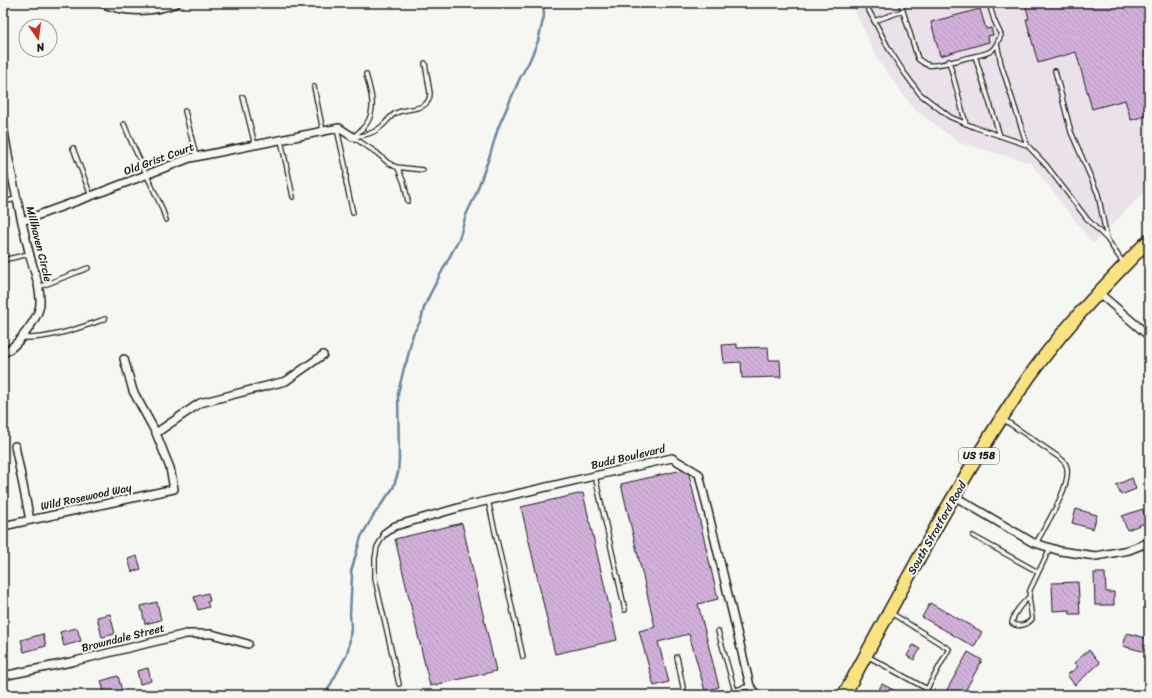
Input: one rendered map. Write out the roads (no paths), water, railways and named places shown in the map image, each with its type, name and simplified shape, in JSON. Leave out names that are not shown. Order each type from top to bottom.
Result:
[{"type":"main road","name":"South Stratford Road","points":[[844,695],[954,496],[1016,396],[1061,335],[1124,265],[1149,240]]},
{"type":"street","points":[[101,3],[118,9],[146,11],[163,8],[177,3]]},
{"type":"street","name":"Millhaven Circle","points":[[3,126],[4,143],[41,304],[34,321],[22,338],[3,353]]},
{"type":"street","points":[[337,129],[339,128],[353,137]]},
{"type":"street","name":"Old Grist Court","points":[[22,221],[146,176],[196,156],[337,129]]},
{"type":"street","points":[[1099,293],[1149,336]]},
{"type":"street","points":[[124,359],[133,391],[156,433],[200,403],[286,381],[323,355]]},
{"type":"street","name":"Wild Rosewood Way","points":[[3,526],[174,489],[170,468],[156,433]]},
{"type":"street","points":[[16,446],[30,520]]},
{"type":"street","name":"Budd Boulevard","points":[[385,533],[395,526],[464,506],[672,458],[699,474],[750,686],[757,695]]},
{"type":"street","points":[[954,496],[1036,543],[1060,551],[1096,556],[1129,550],[1149,542]]},
{"type":"street","name":"Browndale Street","points":[[3,676],[71,662],[186,634],[212,634],[248,644]]},
{"type":"lane","points":[[865,3],[889,49],[920,94],[950,117],[1028,145]]},
{"type":"lane","points":[[901,3],[918,59],[929,65],[986,54],[992,51],[1001,35],[994,20],[989,3]]},
{"type":"lane","points":[[874,21],[903,11]]},
{"type":"lane","points":[[997,43],[1002,70],[1028,145],[1046,165],[1088,220],[1107,240],[1124,265]]},
{"type":"lane","points":[[975,56],[1000,136]]},
{"type":"lane","points":[[949,62],[966,124]]},
{"type":"lane","points":[[353,137],[368,135],[377,131],[394,114],[418,108],[425,104],[430,96],[425,63]]},
{"type":"lane","points":[[1055,71],[1071,132],[1098,194],[1107,240]]},
{"type":"lane","points":[[353,137],[367,122],[373,108],[366,74]]},
{"type":"lane","points":[[314,87],[323,131]]},
{"type":"lane","points":[[243,98],[255,145]]},
{"type":"lane","points":[[185,111],[196,156]]},
{"type":"lane","points":[[124,124],[166,220]]},
{"type":"lane","points":[[337,129],[346,169],[346,182],[353,213]]},
{"type":"lane","points":[[353,137],[377,153],[392,166],[398,168],[423,170]]},
{"type":"lane","points":[[281,140],[293,197]]},
{"type":"lane","points":[[73,148],[91,196]]},
{"type":"lane","points":[[398,168],[404,183],[408,201]]},
{"type":"lane","points":[[3,202],[16,199]]},
{"type":"lane","points":[[3,260],[29,254]]},
{"type":"lane","points":[[38,287],[88,268]]},
{"type":"lane","points":[[22,338],[35,339],[105,320]]},
{"type":"lane","points":[[1002,418],[1060,458],[1065,463],[1067,468],[1064,492],[1036,543]]},
{"type":"lane","points":[[595,476],[625,610]]},
{"type":"lane","points":[[488,500],[523,657]]},
{"type":"lane","points":[[385,533],[377,546],[375,558],[375,579],[399,684]]},
{"type":"lane","points":[[973,536],[1038,572]]},
{"type":"lane","points":[[1029,597],[1020,605],[1013,617],[1012,623],[1015,626],[1021,626],[1029,623],[1032,619],[1029,597],[1030,590],[1050,548]]},
{"type":"lane","points":[[866,656],[928,689],[949,649],[890,612]]},
{"type":"lane","points":[[718,631],[736,693]]},
{"type":"lane","points":[[677,657],[684,692],[688,695]]},
{"type":"lane","points":[[719,695],[736,693],[750,686]]},
{"type":"waterway","points":[[325,695],[346,656],[349,646],[351,627],[351,572],[361,537],[373,516],[393,488],[398,473],[398,393],[413,334],[421,320],[429,296],[459,239],[466,215],[475,196],[490,155],[498,128],[538,41],[544,16],[543,3]]}]
